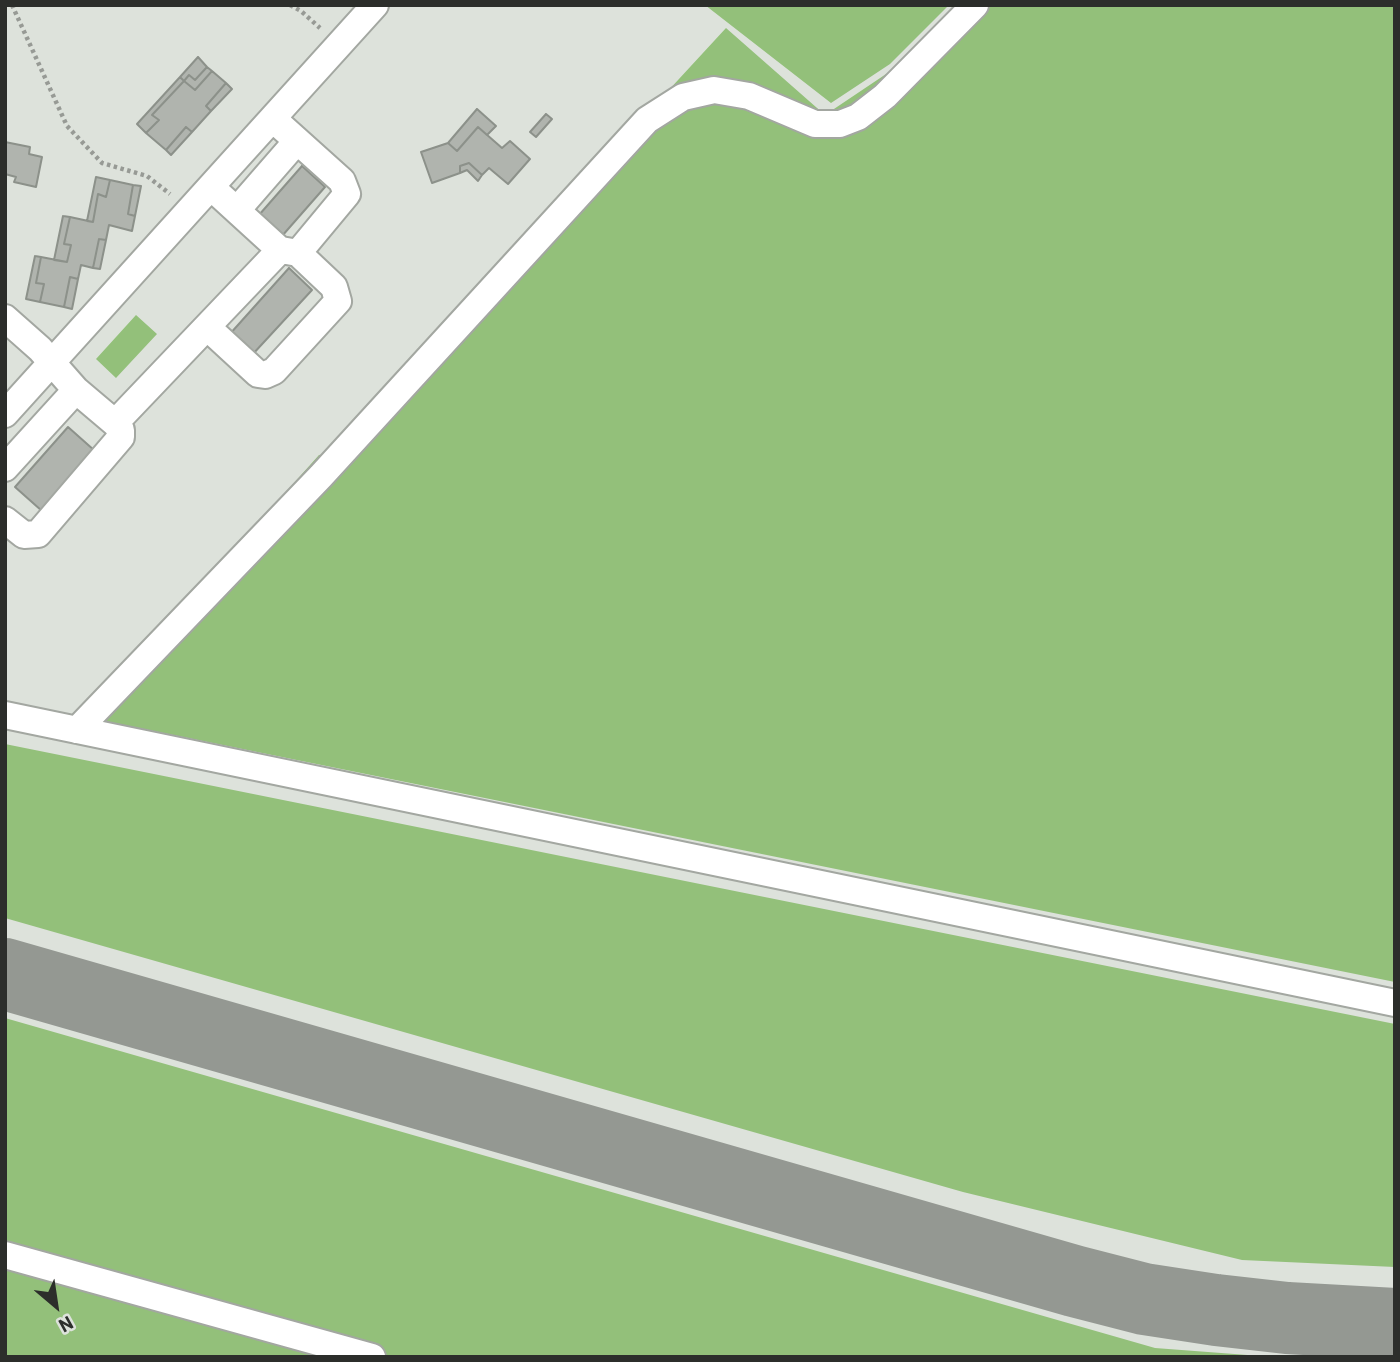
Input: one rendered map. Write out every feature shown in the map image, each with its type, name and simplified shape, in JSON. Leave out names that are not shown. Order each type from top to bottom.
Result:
[{"type":"street","points":[[5,414],[375,5]]},
{"type":"street","points":[[78,730],[321,476],[647,120],[683,97],[714,90],[749,96],[815,124],[840,124],[858,117],[885,96],[975,5]]},
{"type":"street","points":[[115,423],[207,327],[347,194],[342,181],[272,119]]},
{"type":"street","points":[[237,210],[297,141]]},
{"type":"street","points":[[207,327],[258,374],[265,375],[274,371],[338,301],[334,287],[211,187]]},
{"type":"street","points":[[5,318],[52,362],[76,390],[121,430],[121,438],[38,534],[24,535],[5,520]]},
{"type":"street","points":[[5,468],[76,390]]},
{"type":"street","points":[[5,715],[1395,1003]]},
{"type":"street","points":[[5,1255],[372,1357]]},
{"type":"path","points":[[12,5],[67,126],[102,163],[147,176],[189,211]]},
{"type":"path","points":[[290,5],[301,11],[339,46]]},
{"type":"green space","points":[[705,5],[949,5],[890,64],[831,103]]},
{"type":"green space","points":[[958,5],[1395,5],[1395,982],[84,717],[319,455],[334,453],[726,28],[825,115],[895,68]]},
{"type":"green space","points":[[136,315],[157,334],[116,378],[96,359]]},
{"type":"green space","points":[[5,744],[1395,1024],[1395,1267],[1242,1260],[963,1192],[5,918]]},
{"type":"green space","points":[[5,1018],[1155,1348],[1274,1357],[5,1357]]},
{"type":"building","points":[[198,57],[207,67],[195,80],[189,75],[184,81],[180,77]]},
{"type":"building","points":[[207,67],[212,71],[195,90],[184,81],[189,75],[195,80]]},
{"type":"building","points":[[212,71],[226,83],[206,106],[211,111],[192,132],[186,127],[166,150],[146,133],[159,120],[152,115],[184,81],[195,90]]},
{"type":"building","points":[[180,77],[184,81],[152,115],[159,120],[146,133],[137,124]]},
{"type":"building","points":[[226,83],[232,89],[211,111],[206,106]]},
{"type":"building","points":[[477,109],[496,126],[487,135],[478,127],[457,151],[448,143]]},
{"type":"building","points":[[546,114],[552,119],[536,137],[530,132]]},
{"type":"building","points":[[186,127],[192,132],[171,155],[166,150]]},
{"type":"building","points":[[478,127],[502,148],[510,141],[530,159],[508,184],[489,168],[482,175],[469,163],[460,166],[460,173],[432,183],[421,152],[448,143],[457,151]]},
{"type":"building","points":[[5,142],[30,147],[29,154],[42,157],[36,187],[14,182],[16,177],[5,174]]},
{"type":"building","points":[[469,163],[482,175],[478,181],[467,170],[460,173],[460,166]]},
{"type":"building","points":[[302,166],[325,187],[282,236],[259,215]]},
{"type":"building","points":[[96,177],[110,180],[106,197],[98,194],[93,222],[87,221]]},
{"type":"building","points":[[110,180],[133,185],[128,214],[135,216],[132,231],[109,225],[106,240],[99,239],[93,268],[81,265],[78,279],[70,277],[64,307],[40,302],[44,284],[36,283],[41,257],[67,262],[71,245],[64,244],[70,217],[93,222],[98,194],[106,197]]},
{"type":"building","points":[[133,185],[141,186],[135,216],[128,214]]},
{"type":"building","points":[[63,216],[70,217],[64,244],[71,245],[67,262],[54,260]]},
{"type":"building","points":[[99,239],[106,240],[100,269],[93,268]]},
{"type":"building","points":[[35,256],[41,257],[36,283],[44,284],[40,302],[26,299]]},
{"type":"building","points":[[289,268],[312,290],[252,355],[229,335]]},
{"type":"building","points":[[70,277],[78,279],[72,309],[64,307]]},
{"type":"building","points":[[68,427],[95,451],[42,511],[15,487]]},
{"type":"taxiway","points":[[5,974],[1144,1299],[1287,1318],[1395,1324]]}]
